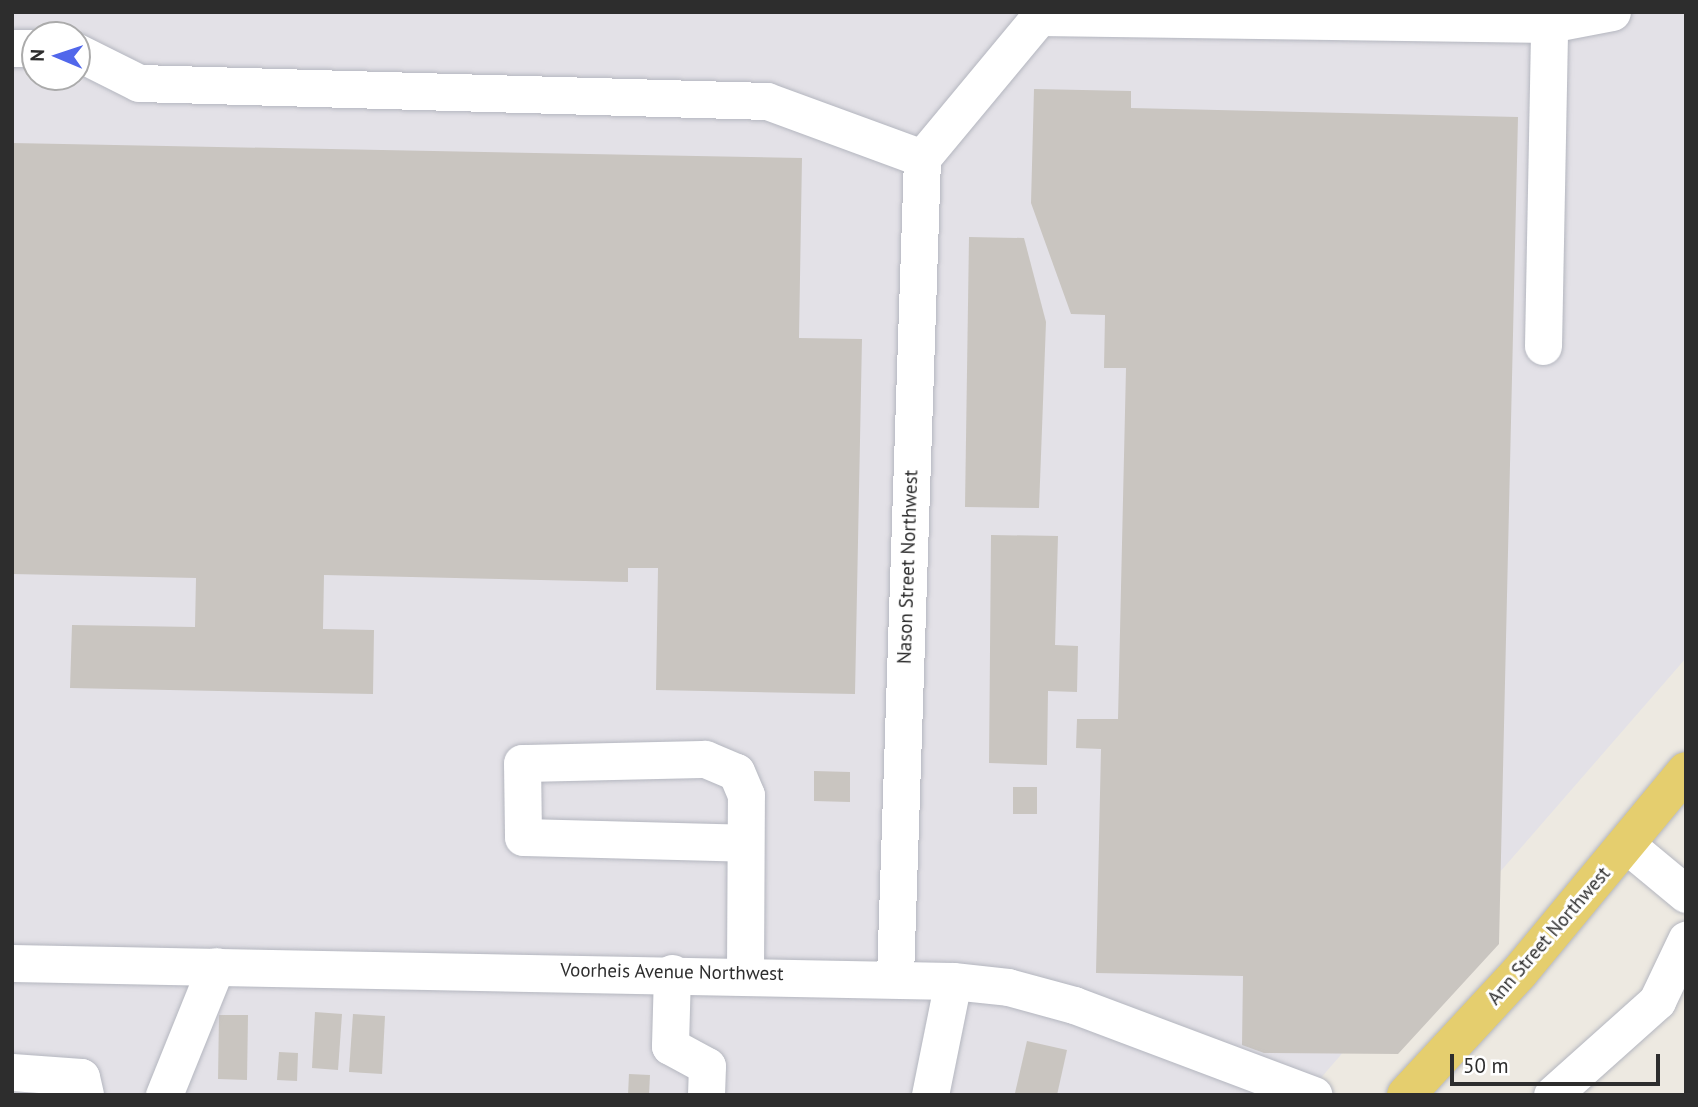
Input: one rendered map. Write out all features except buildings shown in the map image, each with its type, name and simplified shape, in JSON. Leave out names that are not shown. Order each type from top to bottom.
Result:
[{"type":"main road","name":"Ann Street Northwest","points":[[1406,1095],[1627,845],[1686,771]]},
{"type":"street","points":[[91,59],[139,83],[767,101],[922,158],[1039,16],[1549,24],[1612,12]]},
{"type":"street","points":[[1543,346],[1549,24]]},
{"type":"street","name":"Nason Street Northwest","points":[[895,976],[922,158]]},
{"type":"street","points":[[745,973],[746,843],[746,795],[736,772],[705,759],[522,763],[523,838],[746,843]]},
{"type":"street","points":[[1627,845],[1686,894]]},
{"type":"street","points":[[1552,1095],[1657,1001],[1686,940]]},
{"type":"street","name":"Voorheis Avenue Northwest","points":[[12,963],[745,973],[895,976],[953,981],[1008,987],[1074,1005],[1314,1095]]},
{"type":"street","points":[[164,1095],[216,966]]},
{"type":"street","points":[[672,973],[670,1046],[707,1066],[706,1095]]},
{"type":"street","points":[[930,1095],[953,981]]},
{"type":"street","points":[[12,1072],[82,1077],[85,1095]]},
{"type":"shaded area","points":[[12,12],[1686,12],[1686,658],[1306,1095],[12,1095]]}]
